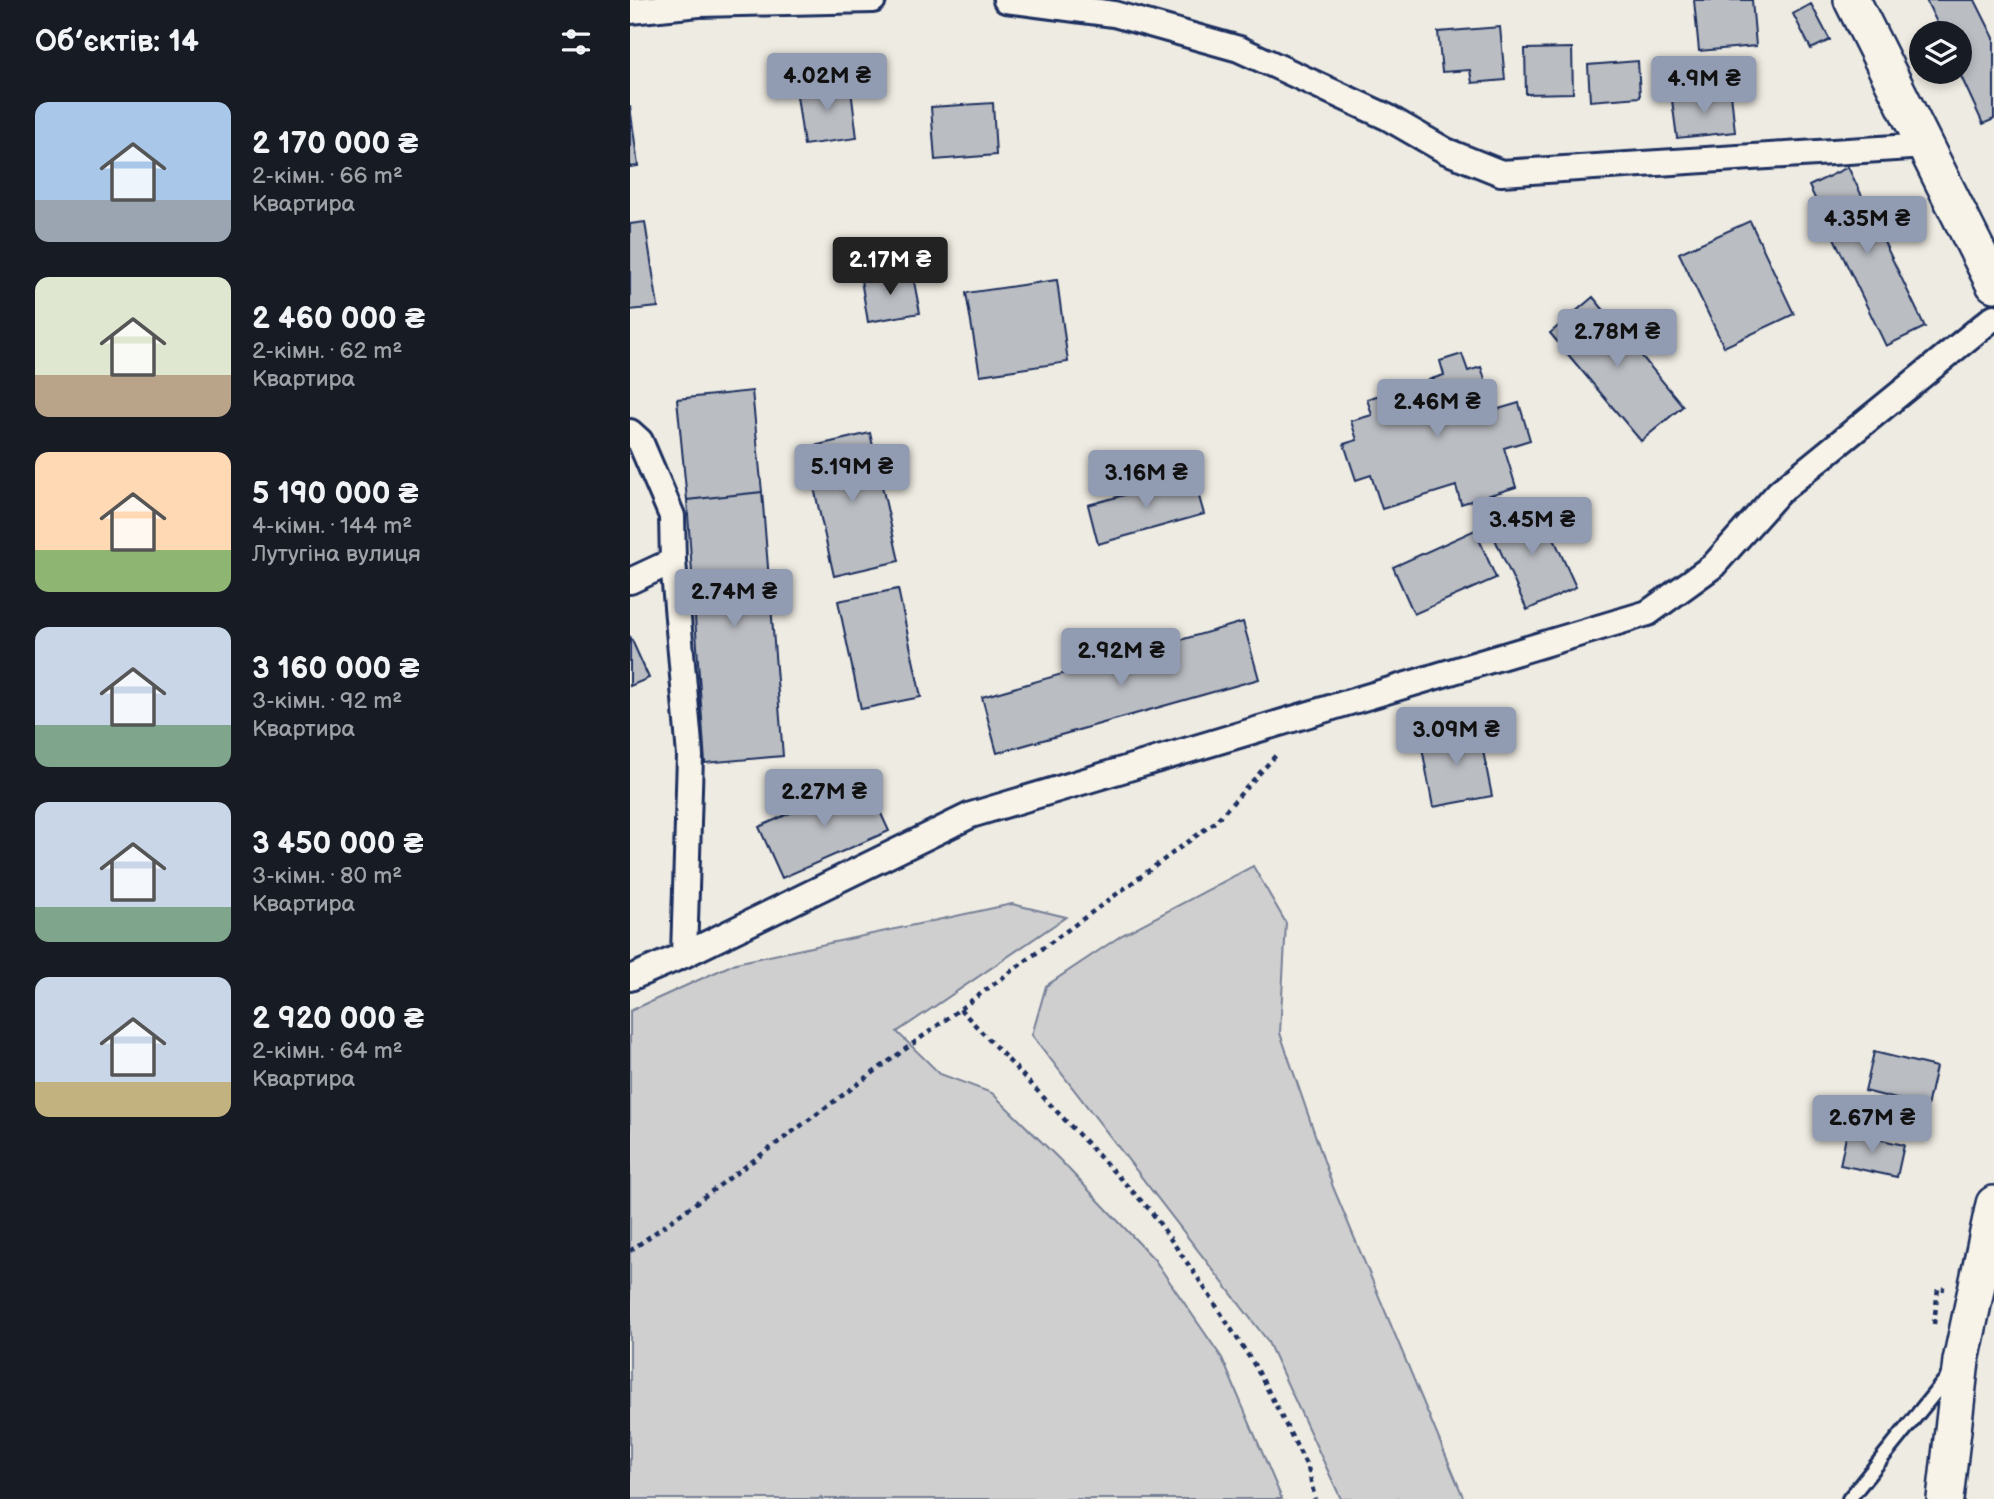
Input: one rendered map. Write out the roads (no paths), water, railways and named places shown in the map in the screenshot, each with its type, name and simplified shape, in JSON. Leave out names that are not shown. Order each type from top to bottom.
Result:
[{"type":"main road","points":[[1852,0],[1994,284]]},
{"type":"main road","points":[[1945,1499],[1961,1361],[1994,1204]]},
{"type":"street","points":[[630,11],[698,2],[873,0]]},
{"type":"street","points":[[1006,0],[1114,14],[1239,49],[1387,117],[1446,151],[1501,173],[1926,145]]},
{"type":"street","points":[[630,978],[684,956],[971,815],[1648,613],[1713,566],[1779,492],[1994,317]]},
{"type":"street","points":[[630,432],[640,441],[671,516],[690,756],[684,956]]},
{"type":"street","points":[[630,581],[673,561]]},
{"type":"lane","points":[[1849,1499],[1961,1361]]}]
